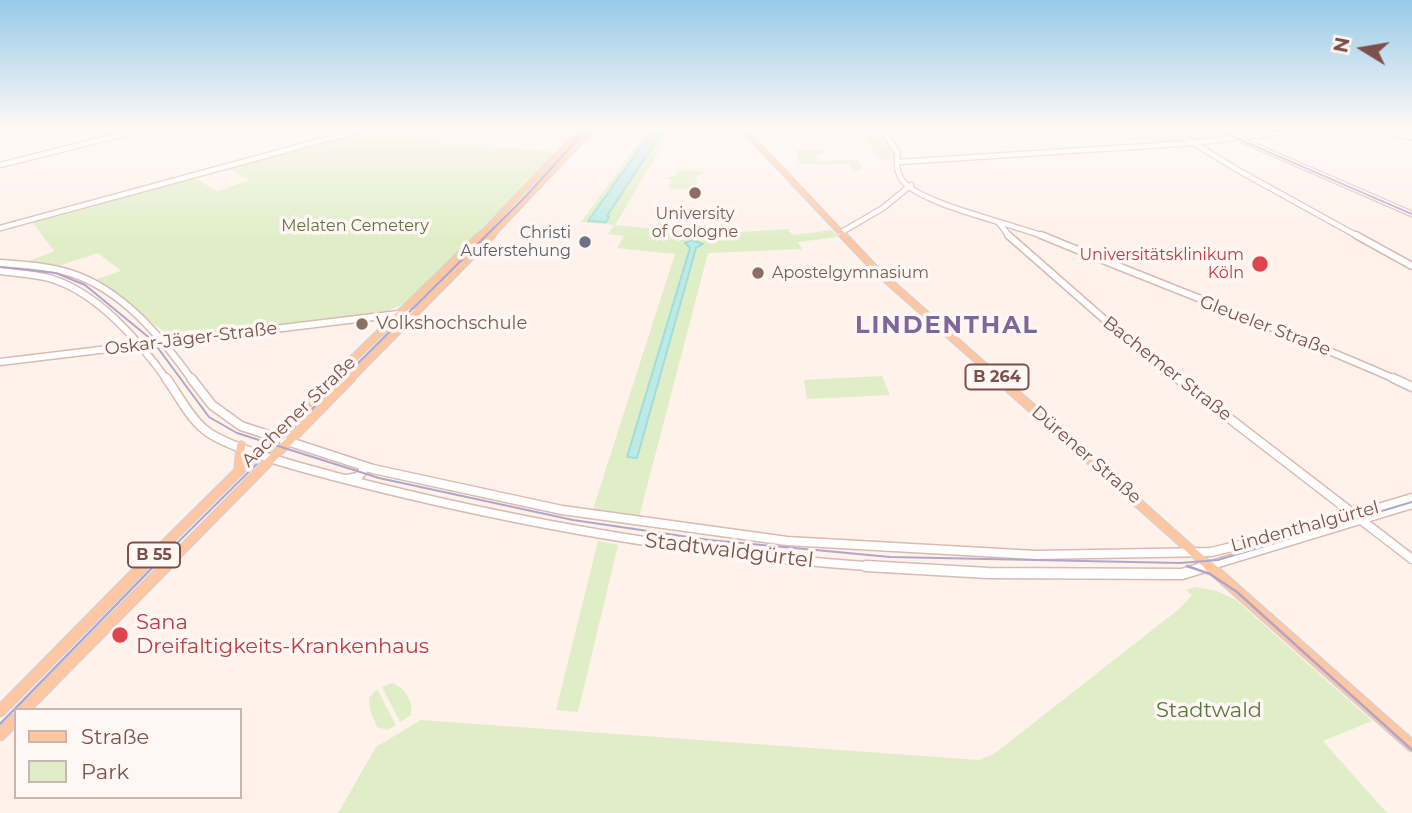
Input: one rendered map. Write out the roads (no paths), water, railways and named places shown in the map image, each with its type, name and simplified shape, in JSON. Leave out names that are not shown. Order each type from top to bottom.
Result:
[{"type":"main road","points":[[0,228],[232,165]]},
{"type":"main road","name":"Aachener Straße","points":[[13,697],[15,702],[28,706],[286,442],[549,165]]},
{"type":"main road","name":"Aachener Straße","points":[[412,309],[557,165]]},
{"type":"main road","name":"Dürener Straße","points":[[776,165],[884,277],[1412,746]]},
{"type":"main road","points":[[897,194],[901,179],[899,165]]},
{"type":"main road","points":[[900,165],[911,186]]},
{"type":"main road","points":[[1233,165],[1412,266]]},
{"type":"main road","points":[[1298,165],[1412,214]]},
{"type":"main road","points":[[901,179],[919,192],[999,223]]},
{"type":"main road","points":[[840,233],[883,208],[897,194],[911,186]]},
{"type":"main road","name":"Gleueler Straße","points":[[999,223],[1038,234],[1239,316],[1275,326],[1412,387]]},
{"type":"main road","name":"Bachemer Straße","points":[[999,223],[1002,230],[1033,260],[1137,348],[1412,559]]},
{"type":"main road","name":"Stadtwaldgürtel","points":[[0,264],[63,271],[89,280],[164,342],[221,415],[272,438],[366,467],[474,494],[562,510],[787,541],[985,554],[1198,554]]},
{"type":"main road","name":"Stadtwaldgürtel","points":[[0,271],[49,278],[73,287],[141,344],[203,429],[256,452],[340,479],[450,506],[566,529],[810,561],[988,573],[1140,575],[1182,574],[1211,565]]},
{"type":"main road","name":"Oskar-Jäger-Straße","points":[[0,362],[401,313],[412,309]]},
{"type":"main road","name":"Aachener Straße","points":[[0,711],[256,452],[401,313]]},
{"type":"main road","points":[[381,315],[390,324]]},
{"type":"main road","points":[[117,347],[133,336]]},
{"type":"main road","points":[[234,474],[242,458],[241,446]]},
{"type":"main road","points":[[340,479],[358,477],[366,467]]},
{"type":"main road","name":"Lindenthalgürtel","points":[[1211,565],[1412,498]]},
{"type":"main road","name":"Lindenthalgürtel","points":[[1198,554],[1412,504]]},
{"type":"main road","points":[[0,735],[14,721]]},
{"type":"water","points":[[628,165],[640,165],[607,216],[609,217],[606,222],[588,221]]},
{"type":"water","points":[[691,240],[703,244],[696,248],[637,458],[627,457],[690,248],[685,243]]},
{"type":"tram line","points":[[275,445],[554,165]]},
{"type":"tram line","points":[[1299,165],[1412,214]]},
{"type":"tram line","points":[[0,267],[56,273],[85,285],[152,340],[209,417],[237,433],[275,445]]},
{"type":"tram line","points":[[154,566],[275,445]]},
{"type":"tram line","points":[[275,445],[379,478],[573,520],[709,540],[890,557],[1180,563],[1218,560],[1412,502]]},
{"type":"tram line","points":[[16,708],[154,566]]},
{"type":"tram line","points":[[1192,568],[1187,566],[1210,574],[1237,592],[1412,750]]},
{"type":"tram line","points":[[0,724],[14,710]]},
{"type":"place","name":"University of Cologne","points":[[695,193]]},
{"type":"place","name":"Christi Auferstehung","points":[[585,242]]},
{"type":"place","name":"Universitätsklinikum Köln","points":[[1260,264]]},
{"type":"place","name":"Apostelgymnasium","points":[[758,273]]},
{"type":"place","name":"Volkshochschule","points":[[362,324]]},
{"type":"place","name":"Sana Dreifaltigkeits-Krankenhaus","points":[[120,635]]},
{"type":"district","name":"LINDENTHAL","points":[[947,326]]},
{"type":"park label","name":"Melaten Cemetery","points":[[355,226]]},
{"type":"park label","name":"Stadtwald","points":[[1209,711]]}]
